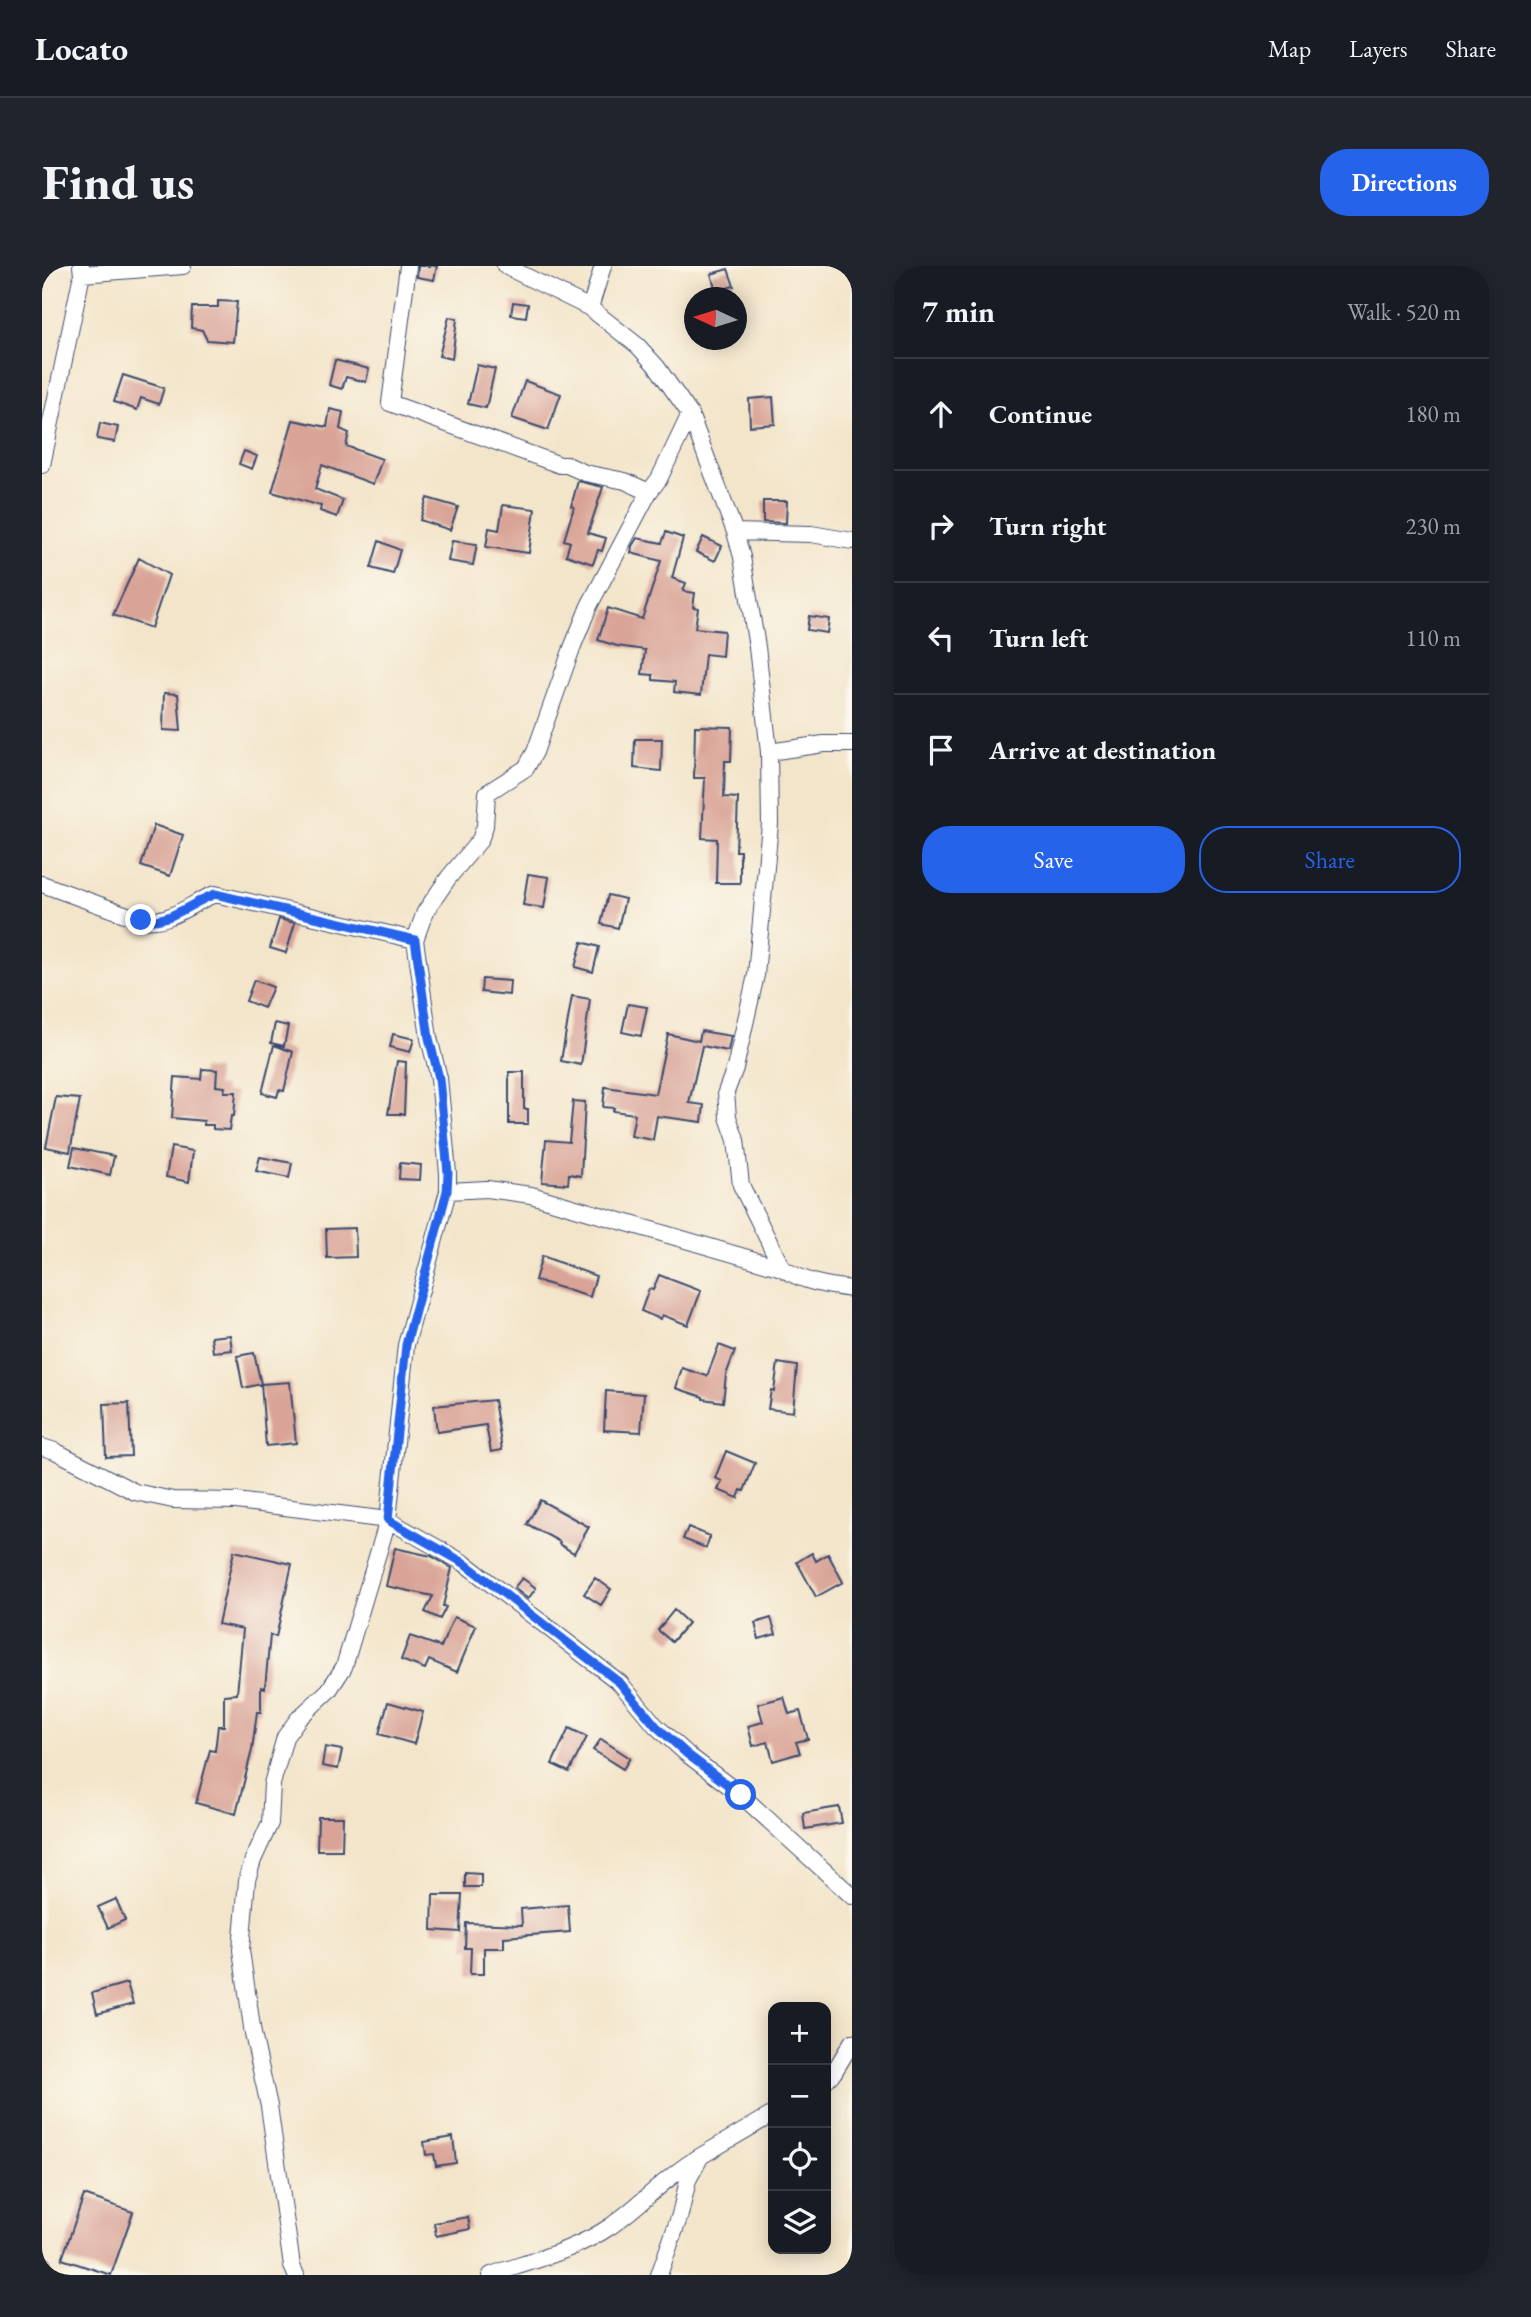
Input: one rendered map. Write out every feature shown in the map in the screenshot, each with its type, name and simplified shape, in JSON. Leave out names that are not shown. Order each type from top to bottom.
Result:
[{"type":"street","points":[[42,465],[82,270],[183,266]]},
{"type":"street","points":[[408,266],[390,403],[560,465],[625,481],[649,492]]},
{"type":"street","points":[[505,266],[590,308],[638,346],[690,414],[735,532],[752,610],[769,752],[770,824],[755,975],[735,1068],[726,1092],[728,1117],[736,1140],[741,1185],[782,1268]]},
{"type":"street","points":[[590,308],[603,266]]},
{"type":"street","points":[[296,2275],[292,2266],[269,2106],[253,2035],[241,1950],[241,1926],[247,1880],[270,1823],[272,1784],[285,1737],[298,1719],[329,1690],[344,1667],[388,1520],[406,1345],[447,1191],[448,1173],[439,1078],[429,1038],[415,940],[425,912],[449,877],[480,840],[485,826],[487,793],[526,768],[535,752],[589,606],[649,492],[659,479],[690,414]]},
{"type":"street","points":[[735,532],[811,534],[852,541]]},
{"type":"street","points":[[769,752],[824,744],[852,744]]},
{"type":"street","points":[[42,884],[141,920],[154,922],[167,919],[215,894],[415,940]]},
{"type":"street","points":[[447,1191],[487,1189],[531,1195],[782,1268],[796,1278],[825,1286],[852,1289]]},
{"type":"street","points":[[42,1447],[135,1492],[173,1500],[236,1501],[388,1520],[464,1563],[620,1683],[656,1726],[687,1754],[741,1795],[852,1896]]},
{"type":"street","points":[[831,2075],[852,2042]]},
{"type":"street","points":[[491,2275],[588,2239],[626,2214],[676,2170],[768,2117]]},
{"type":"street","points":[[659,2275],[680,2215],[688,2180],[701,2156]]},
{"type":"street","points":[[42,2264],[48,2275]]},
{"type":"building","points":[[418,266],[437,266],[434,280],[417,277]]},
{"type":"building","points":[[728,269],[734,286],[715,287],[711,274]]},
{"type":"building","points":[[218,301],[237,302],[233,342],[207,340],[202,330],[191,328],[192,307],[218,307]]},
{"type":"building","points":[[513,302],[528,304],[526,317],[511,315]]},
{"type":"building","points":[[449,317],[457,319],[452,359],[439,356]]},
{"type":"building","points":[[335,360],[369,369],[366,382],[346,377],[342,389],[329,385]]},
{"type":"building","points":[[477,365],[495,369],[486,408],[468,404]]},
{"type":"building","points":[[123,375],[164,388],[159,404],[141,398],[137,410],[114,402]]},
{"type":"building","points":[[525,381],[561,394],[548,430],[512,418]]},
{"type":"building","points":[[773,397],[775,424],[750,426],[749,399]]},
{"type":"building","points":[[330,409],[343,412],[340,429],[349,433],[346,446],[382,459],[373,484],[322,465],[315,489],[343,500],[337,517],[320,511],[321,506],[272,492],[293,420],[327,427]]},
{"type":"building","points":[[100,423],[118,427],[115,442],[97,439]]},
{"type":"building","points":[[244,451],[257,456],[252,469],[239,464]]},
{"type":"building","points":[[578,481],[603,487],[588,533],[606,538],[602,551],[598,550],[593,564],[566,555],[570,542],[564,540],[574,507],[571,506]]},
{"type":"building","points":[[427,498],[458,507],[450,530],[420,520]]},
{"type":"building","points":[[763,501],[787,501],[786,523],[763,522]]},
{"type":"building","points":[[503,505],[535,509],[529,553],[486,547],[489,528],[499,530]]},
{"type":"building","points":[[666,532],[683,538],[672,578],[686,583],[683,591],[695,593],[693,607],[698,608],[695,628],[724,631],[722,656],[705,654],[701,695],[674,692],[675,682],[653,680],[653,675],[642,674],[645,650],[598,640],[608,608],[642,619],[661,561],[631,553],[632,546],[637,538],[662,543]]},
{"type":"building","points":[[703,537],[722,546],[715,561],[696,552]]},
{"type":"building","points":[[379,541],[400,550],[393,574],[371,568]]},
{"type":"building","points":[[452,541],[477,544],[473,565],[448,561]]},
{"type":"building","points":[[139,558],[169,575],[151,628],[113,615]]},
{"type":"building","points":[[809,616],[829,619],[827,633],[807,630]]},
{"type":"building","points":[[164,693],[178,694],[181,731],[163,730]]},
{"type":"building","points":[[695,726],[732,727],[731,761],[725,761],[724,797],[738,798],[736,851],[740,851],[740,883],[716,883],[717,839],[702,838],[705,778],[694,778]]},
{"type":"building","points":[[635,739],[662,739],[661,771],[634,768]]},
{"type":"building","points":[[154,825],[183,835],[170,876],[141,866]]},
{"type":"building","points":[[528,874],[549,877],[544,908],[523,905]]},
{"type":"building","points":[[608,895],[625,899],[618,928],[601,924]]},
{"type":"building","points":[[279,919],[295,923],[286,953],[270,948]]},
{"type":"building","points":[[582,942],[599,947],[593,972],[575,967]]},
{"type":"building","points":[[482,979],[510,981],[509,995],[481,992]]},
{"type":"building","points":[[254,980],[273,987],[264,1008],[246,1001]]},
{"type":"building","points":[[572,996],[590,999],[581,1065],[561,1061]]},
{"type":"building","points":[[628,1004],[647,1007],[641,1036],[622,1032]]},
{"type":"building","points":[[275,1023],[288,1026],[284,1046],[271,1043]]},
{"type":"building","points":[[701,1031],[731,1036],[728,1051],[702,1046],[689,1103],[704,1105],[702,1122],[657,1116],[653,1140],[631,1136],[635,1114],[603,1107],[605,1087],[655,1094],[668,1034],[699,1041]]},
{"type":"building","points":[[393,1034],[414,1039],[410,1052],[390,1047]]},
{"type":"building","points":[[274,1045],[293,1052],[284,1091],[279,1090],[277,1097],[262,1093]]},
{"type":"building","points":[[397,1061],[406,1062],[404,1114],[388,1114]]},
{"type":"building","points":[[202,1069],[217,1070],[216,1086],[225,1087],[224,1092],[236,1092],[234,1116],[231,1116],[229,1130],[213,1129],[213,1125],[204,1125],[204,1121],[172,1118],[175,1077],[201,1079]]},
{"type":"building","points":[[509,1072],[524,1072],[524,1109],[528,1109],[528,1124],[509,1124]]},
{"type":"building","points":[[56,1097],[80,1099],[70,1152],[46,1147]]},
{"type":"building","points":[[573,1101],[585,1102],[581,1176],[569,1174],[568,1184],[542,1182],[546,1140],[569,1142]]},
{"type":"building","points":[[171,1147],[193,1151],[189,1182],[166,1177]]},
{"type":"building","points":[[74,1148],[114,1156],[110,1175],[70,1166]]},
{"type":"building","points":[[260,1157],[292,1163],[289,1178],[256,1171]]},
{"type":"building","points":[[400,1163],[421,1165],[420,1180],[399,1179]]},
{"type":"building","points":[[355,1228],[356,1257],[327,1258],[326,1229]]},
{"type":"building","points":[[542,1256],[596,1276],[590,1297],[535,1280]]},
{"type":"building","points":[[659,1275],[701,1291],[688,1325],[662,1315],[660,1319],[641,1311],[649,1289],[653,1290]]},
{"type":"building","points":[[230,1335],[232,1350],[213,1352],[211,1337]]},
{"type":"building","points":[[719,1345],[735,1351],[726,1375],[723,1402],[703,1399],[676,1388],[682,1368],[707,1376]]},
{"type":"building","points":[[254,1353],[261,1384],[243,1388],[237,1356]]},
{"type":"building","points":[[778,1363],[797,1366],[793,1412],[768,1409]]},
{"type":"building","points":[[290,1382],[296,1443],[266,1446],[261,1384]]},
{"type":"building","points":[[606,1391],[644,1394],[641,1432],[604,1430]]},
{"type":"building","points":[[494,1400],[502,1450],[491,1452],[486,1425],[437,1432],[434,1406]]},
{"type":"building","points":[[129,1403],[131,1456],[106,1457],[104,1404]]},
{"type":"building","points":[[726,1451],[755,1463],[744,1491],[741,1490],[738,1498],[718,1490],[722,1481],[715,1478]]},
{"type":"building","points":[[540,1500],[589,1527],[574,1553],[527,1524]]},
{"type":"building","points":[[688,1527],[710,1536],[706,1548],[683,1539]]},
{"type":"building","points":[[395,1548],[431,1556],[452,1568],[443,1606],[446,1607],[440,1619],[425,1612],[433,1596],[386,1586]]},
{"type":"building","points":[[234,1551],[292,1564],[276,1637],[270,1635],[265,1688],[261,1687],[261,1712],[257,1712],[252,1750],[236,1814],[196,1803],[210,1750],[215,1751],[218,1726],[224,1726],[224,1695],[237,1694],[243,1629],[218,1624]]},
{"type":"building","points":[[812,1553],[816,1561],[828,1554],[843,1582],[816,1597],[797,1562]]},
{"type":"building","points":[[522,1578],[536,1588],[528,1599],[514,1588]]},
{"type":"building","points":[[595,1578],[611,1589],[601,1605],[584,1594]]},
{"type":"building","points":[[674,1610],[688,1623],[672,1642],[658,1630]]},
{"type":"building","points":[[454,1617],[476,1626],[457,1672],[429,1660],[425,1669],[401,1660],[410,1636],[441,1647]]},
{"type":"building","points":[[771,1618],[776,1634],[759,1639],[755,1623]]},
{"type":"building","points":[[784,1697],[789,1714],[800,1711],[808,1739],[796,1742],[800,1753],[773,1761],[768,1742],[753,1746],[748,1726],[763,1722],[758,1704]]},
{"type":"building","points":[[388,1702],[423,1712],[414,1744],[379,1734]]},
{"type":"building","points":[[569,1728],[587,1737],[569,1772],[552,1764]]},
{"type":"building","points":[[601,1739],[630,1758],[623,1769],[593,1750]]},
{"type":"building","points":[[325,1747],[342,1750],[338,1769],[322,1766]]},
{"type":"building","points":[[839,1807],[842,1823],[805,1829],[803,1813]]},
{"type":"building","points":[[318,1817],[343,1817],[342,1850],[317,1850]]},
{"type":"building","points":[[465,1873],[481,1874],[481,1887],[465,1887]]},
{"type":"building","points":[[433,1895],[462,1895],[460,1932],[432,1930]]},
{"type":"building","points":[[116,1899],[125,1920],[108,1928],[98,1907]]},
{"type":"building","points":[[568,1905],[570,1932],[504,1937],[504,1948],[484,1948],[484,1974],[470,1974],[471,1948],[465,1948],[466,1923],[522,1925],[521,1909]]},
{"type":"building","points":[[127,1983],[133,2004],[97,2014],[92,1993]]},
{"type":"building","points":[[453,2137],[456,2163],[436,2166],[434,2154],[426,2155],[424,2142]]},
{"type":"building","points":[[84,2195],[133,2212],[111,2275],[62,2259]]},
{"type":"building","points":[[468,2217],[470,2229],[436,2236],[434,2223]]},
{"type":"route","points":[[141,920],[154,922],[167,919],[215,894],[415,940],[429,1038],[439,1078],[448,1173],[447,1191],[406,1345],[388,1520],[464,1563],[545,1624],[620,1683],[656,1726],[687,1754],[741,1795]]}]
